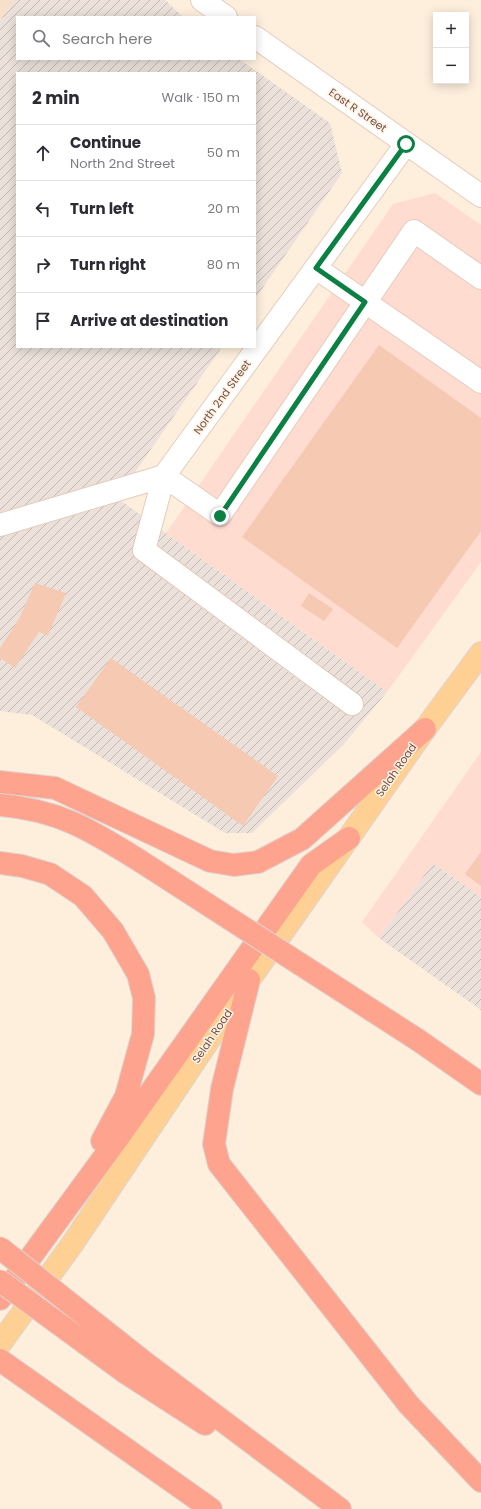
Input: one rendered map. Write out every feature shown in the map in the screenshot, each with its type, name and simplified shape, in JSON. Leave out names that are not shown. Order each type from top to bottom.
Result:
[{"type":"highway","points":[[0,782],[55,788],[210,861],[234,865],[258,862],[302,839],[425,729]]},
{"type":"highway","points":[[0,805],[28,808],[64,818],[98,835],[418,1040],[481,1084]]},
{"type":"highway","points":[[0,1299],[64,1212],[311,865],[349,838]]},
{"type":"highway","points":[[0,863],[22,866],[50,874],[83,896],[114,931],[138,974],[144,998],[143,1034],[126,1096],[64,1212]]},
{"type":"highway","points":[[249,980],[222,1089],[214,1144],[220,1164],[409,1404],[481,1481]]},
{"type":"highway","points":[[0,1248],[132,1366],[337,1509]]},
{"type":"highway","points":[[0,1281],[132,1366],[340,1509]]},
{"type":"highway","points":[[0,1360],[95,1425],[211,1509]]},
{"type":"highway","points":[[409,1404],[481,1462]]},
{"type":"main road","name":"Selah Road","points":[[0,1344],[73,1243],[249,980],[425,729],[481,653]]},
{"type":"street","points":[[202,0],[225,16]]},
{"type":"street","name":"East R Street","points":[[256,38],[481,196]]},
{"type":"street","name":"North 2nd Street","points":[[164,476],[406,144]]},
{"type":"street","points":[[164,476],[220,516],[414,231],[481,278]]},
{"type":"street","points":[[316,268],[481,382]]},
{"type":"street","points":[[0,525],[164,476]]},
{"type":"street","points":[[164,476],[144,550],[352,704]]},
{"type":"shaded area","points":[[0,0],[15,0],[0,21]]},
{"type":"shaded area","points":[[15,0],[165,0],[182,16],[16,16],[16,60],[240,60],[330,123],[342,173],[256,298],[256,72],[16,72],[16,348],[221,348],[117,498],[387,692],[344,744],[252,833],[225,833],[32,715],[0,711],[0,21]]},
{"type":"shaded area","points":[[435,193],[481,225],[481,562],[387,692],[166,533],[393,204]]},
{"type":"shaded area","points":[[481,752],[481,897],[433,863],[379,938],[362,922]]},
{"type":"shaded area","points":[[433,863],[481,897],[481,1010],[379,938]]},
{"type":"building","points":[[379,345],[481,418],[481,531],[397,648],[242,537]]},
{"type":"building","points":[[35,583],[66,593],[48,636],[39,632],[15,668],[0,658],[0,648],[19,619]]},
{"type":"building","points":[[309,593],[333,609],[324,621],[301,606]]},
{"type":"building","points":[[111,658],[278,776],[243,826],[76,707]]},
{"type":"building","points":[[481,852],[481,886],[465,874]]},
{"type":"route","points":[[220,516],[365,302],[316,268],[406,144]]}]
